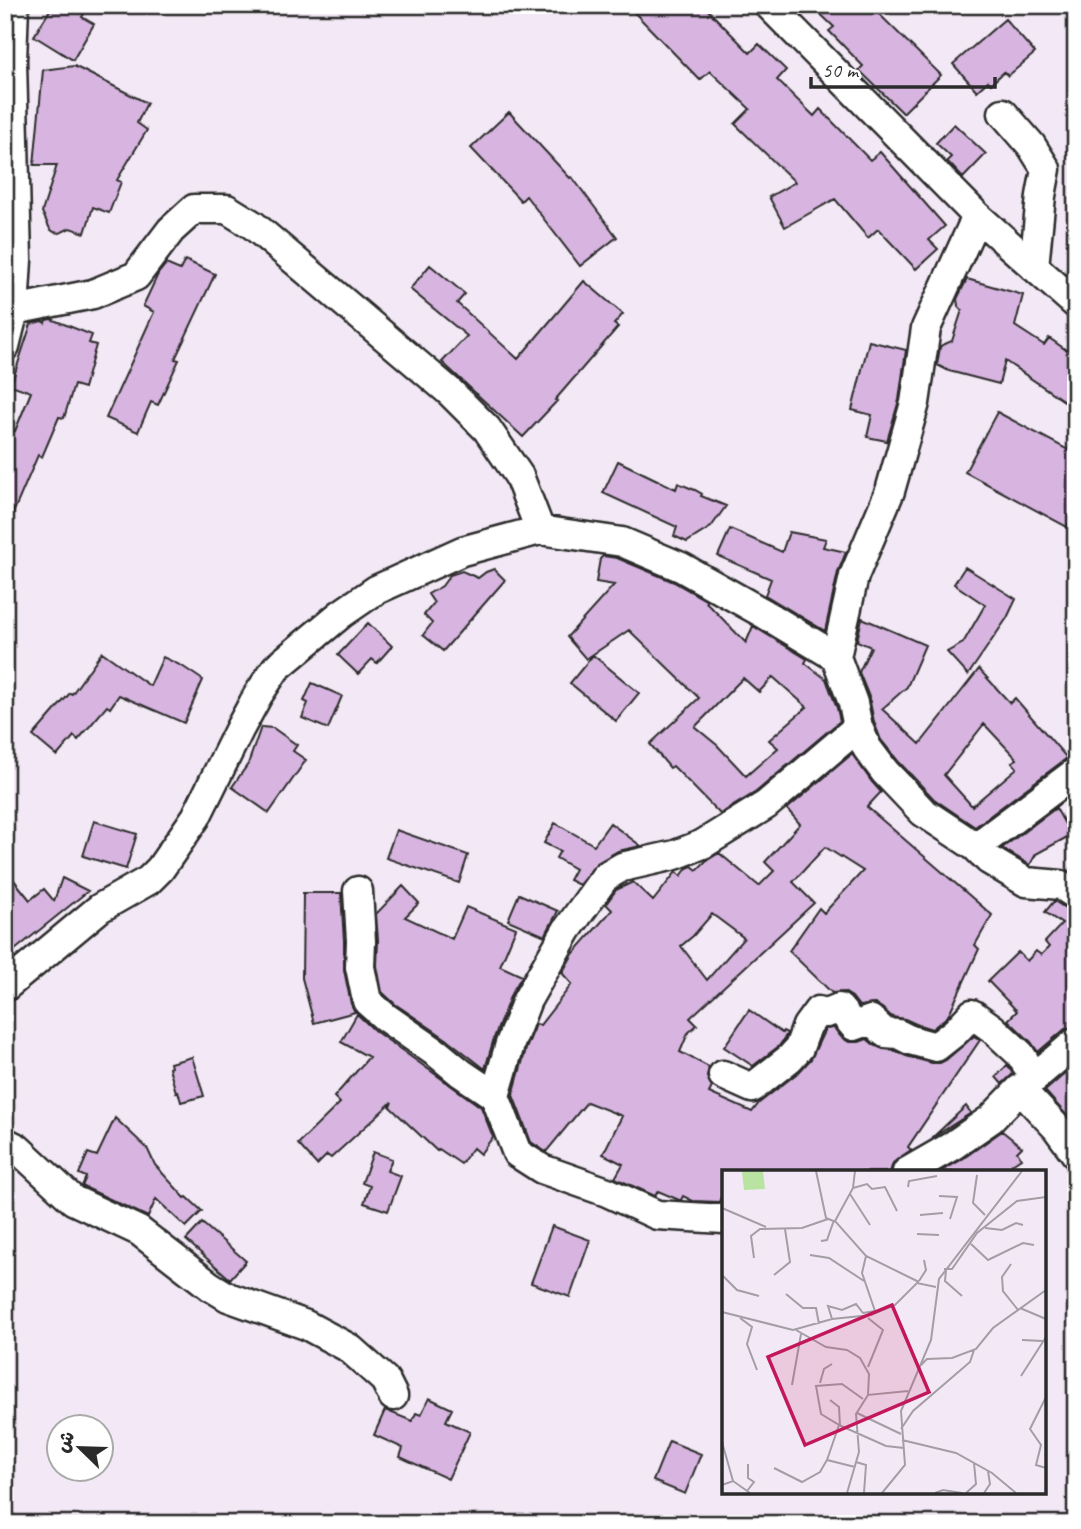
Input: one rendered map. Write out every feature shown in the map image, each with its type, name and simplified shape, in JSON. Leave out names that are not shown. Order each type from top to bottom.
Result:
[{"type":"street","points":[[5,346],[14,310],[17,260],[11,205],[15,5]]},
{"type":"street","points":[[769,5],[977,216],[1076,304]]},
{"type":"street","points":[[1003,113],[1031,145],[1046,169],[1034,267]]},
{"type":"street","points":[[14,310],[93,294],[136,276],[171,230],[194,209],[227,209],[253,225],[406,353],[488,429],[519,476],[540,530]]},
{"type":"street","points":[[977,216],[926,328],[915,403],[890,491],[854,576],[836,657],[867,748],[923,811],[989,860],[1026,882],[1061,886],[1076,895]]},
{"type":"street","points":[[5,987],[100,908],[149,880],[160,869],[196,817],[258,695],[276,668],[341,614],[376,590],[462,551],[540,530],[622,542],[669,562],[751,606],[836,657]]},
{"type":"street","points":[[495,1096],[510,1044],[538,977],[605,877],[622,867],[676,855],[703,844],[766,805],[858,727]]},
{"type":"street","points":[[976,848],[1076,772]]},
{"type":"street","points":[[358,891],[360,967],[368,1002],[495,1096],[517,1153],[542,1168],[607,1192],[657,1215],[722,1219]]},
{"type":"street","points":[[723,1075],[752,1088],[799,1048],[807,1026],[818,1011],[827,1013],[839,1008],[854,1026],[871,1020],[885,1033],[898,1034],[936,1047],[972,1014],[1020,1054],[1028,1084],[1076,1154]]},
{"type":"street","points":[[910,1170],[991,1119],[1076,1042]]},
{"type":"street","points":[[5,1142],[17,1148],[73,1200],[139,1231],[228,1297],[306,1325],[349,1348],[385,1380],[393,1396]]},
{"type":"building","points":[[53,5],[86,5],[81,13],[84,14],[82,17],[94,24],[73,60],[34,36]]},
{"type":"building","points":[[627,5],[703,5],[750,53],[759,44],[786,70],[777,80],[814,116],[820,109],[870,160],[880,152],[945,226],[929,240],[938,249],[916,269],[878,229],[868,238],[835,199],[785,227],[769,197],[795,182],[735,124],[750,109],[710,71],[700,80]]},
{"type":"building","points":[[811,5],[870,5],[941,75],[903,113],[859,70],[863,66],[829,31],[834,27]]},
{"type":"building","points":[[1005,19],[1035,53],[1008,76],[1004,72],[991,84],[988,81],[977,91],[953,64]]},
{"type":"building","points":[[74,66],[147,103],[137,123],[147,130],[117,180],[121,182],[109,213],[93,207],[85,233],[70,228],[60,233],[50,229],[42,212],[57,165],[34,165],[43,70]]},
{"type":"building","points":[[509,112],[570,178],[572,177],[617,237],[580,266],[526,196],[521,201],[471,148]]},
{"type":"building","points":[[954,124],[986,154],[963,178],[947,161],[951,157],[936,143]]},
{"type":"building","points":[[185,260],[215,274],[175,359],[179,360],[158,405],[151,402],[138,432],[106,418],[154,312],[143,306],[158,274],[166,264],[180,270]]},
{"type":"building","points":[[430,265],[465,294],[457,303],[518,359],[584,281],[623,314],[614,324],[618,327],[555,400],[557,401],[523,437],[442,362],[467,336],[410,289]]},
{"type":"building","points":[[967,279],[1023,295],[1015,326],[1044,345],[1049,338],[1076,357],[1076,409],[1005,361],[999,384],[949,371],[937,365],[940,347],[952,341],[962,310],[957,299]]},
{"type":"building","points":[[51,319],[92,335],[89,343],[96,345],[84,388],[74,385],[64,418],[59,417],[42,457],[38,455],[5,532],[5,441],[11,429],[15,431],[31,392],[11,385],[31,324],[42,321],[45,323]]},
{"type":"building","points":[[869,341],[906,350],[899,400],[887,441],[867,437],[872,415],[852,410]]},
{"type":"building","points":[[997,412],[1076,454],[1076,509],[1067,527],[965,472]]},
{"type":"building","points":[[618,461],[676,489],[678,483],[726,506],[711,527],[687,542],[674,536],[677,527],[603,493]]},
{"type":"building","points":[[730,529],[782,552],[789,532],[826,539],[823,547],[846,552],[838,572],[825,631],[765,595],[771,579],[718,556]]},
{"type":"building","points":[[603,556],[617,558],[674,582],[707,601],[746,643],[753,626],[807,659],[805,663],[826,679],[840,721],[756,792],[720,814],[673,766],[670,768],[650,744],[699,698],[629,630],[586,659],[567,637],[614,585],[596,582],[600,559]],"holes":[[[773,677],[807,707],[769,740],[778,748],[746,776],[717,745],[695,727],[743,678],[759,692]]]},
{"type":"building","points":[[965,567],[1016,599],[1007,618],[968,675],[947,652],[963,643],[985,605],[954,584]]},
{"type":"building","points":[[494,569],[505,580],[443,651],[423,635],[432,623],[424,615],[434,603],[428,594],[442,586],[450,575],[462,571],[478,578]]},
{"type":"building","points":[[862,618],[925,645],[907,687],[882,709],[920,744],[979,669],[1010,703],[1015,698],[1067,758],[975,827],[934,799],[881,740],[859,672],[871,647],[857,641]],"holes":[[[984,724],[1017,759],[1012,762],[1017,768],[972,806],[944,775]]]},
{"type":"building","points":[[368,623],[392,646],[377,663],[372,659],[358,674],[338,655]]},
{"type":"building","points":[[102,652],[150,686],[163,657],[203,680],[184,723],[119,695],[110,708],[107,706],[78,740],[74,736],[57,756],[33,736],[70,693],[72,694]]},
{"type":"building","points":[[593,655],[639,693],[616,721],[570,683]]},
{"type":"building","points":[[312,683],[342,696],[328,729],[302,718],[308,703],[304,701]]},
{"type":"building","points":[[261,727],[273,728],[297,745],[293,751],[306,760],[269,813],[232,787],[248,764]]},
{"type":"building","points":[[852,754],[881,792],[867,807],[992,915],[975,945],[979,949],[948,1016],[932,1029],[892,1017],[875,1004],[859,1006],[844,992],[832,993],[789,951],[819,908],[824,913],[863,871],[825,847],[793,882],[814,903],[690,1018],[697,1025],[688,1033],[680,1052],[709,1067],[707,1077],[712,1087],[709,1093],[752,1112],[811,1059],[825,1029],[834,1028],[849,1042],[867,1039],[883,1049],[932,1063],[946,1060],[974,1036],[980,1040],[908,1147],[911,1150],[893,1163],[891,1170],[722,1170],[722,1194],[719,1202],[693,1201],[683,1196],[679,1200],[658,1191],[655,1196],[615,1178],[623,1164],[603,1154],[622,1116],[587,1102],[546,1152],[531,1142],[513,1095],[526,1049],[536,1024],[540,1025],[572,984],[562,973],[573,954],[612,910],[606,904],[616,890],[633,882],[653,901],[676,872],[681,876],[692,866],[697,870],[719,853],[759,886],[774,871],[765,862],[800,824],[787,809]],"holes":[[[712,914],[744,938],[707,980],[681,946]]]},
{"type":"building","points":[[1056,808],[1071,835],[1036,854],[1030,865],[1002,848]]},
{"type":"building","points":[[94,821],[137,834],[126,869],[83,856]]},
{"type":"building","points":[[555,823],[594,845],[610,823],[641,846],[618,851],[597,863],[579,885],[569,880],[575,869],[556,858],[560,851],[544,843]]},
{"type":"building","points":[[396,830],[468,855],[459,883],[386,858]]},
{"type":"building","points":[[5,869],[30,900],[44,889],[54,901],[62,878],[88,891],[5,958]]},
{"type":"building","points":[[403,886],[419,903],[405,917],[452,939],[466,907],[516,928],[500,966],[522,976],[511,994],[485,1069],[382,992],[377,966],[376,914]]},
{"type":"building","points":[[303,893],[341,893],[344,970],[355,1012],[314,1023],[302,978]]},
{"type":"building","points":[[519,894],[558,911],[545,936],[508,920]]},
{"type":"building","points":[[1054,901],[1076,912],[1076,1026],[1065,1029],[1038,1052],[1008,1020],[1017,1011],[988,981],[1018,952],[1027,961],[1036,951],[1041,955],[1049,947],[1045,942],[1062,924],[1045,912]]},
{"type":"building","points":[[749,1010],[782,1033],[787,1033],[779,1046],[753,1066],[724,1047]]},
{"type":"building","points":[[357,1014],[375,1031],[481,1107],[493,1137],[480,1154],[473,1148],[461,1164],[439,1149],[437,1151],[390,1107],[392,1102],[331,1158],[327,1155],[317,1165],[298,1144],[340,1103],[334,1097],[369,1057],[341,1042]]},
{"type":"building","points":[[192,1057],[204,1096],[181,1102],[169,1068],[170,1063]]},
{"type":"building","points":[[1007,1065],[1013,1074],[1002,1084],[996,1077]]},
{"type":"building","points":[[1068,1071],[1076,1079],[1076,1126],[1045,1091]]},
{"type":"building","points":[[966,1106],[971,1113],[932,1138]]},
{"type":"building","points":[[115,1118],[147,1148],[155,1165],[185,1198],[202,1211],[186,1227],[156,1199],[148,1217],[82,1186],[86,1177],[79,1174],[88,1153],[97,1156]]},
{"type":"building","points":[[1002,1131],[1022,1147],[1017,1152],[1021,1158],[1012,1164],[1016,1170],[944,1170]]},
{"type":"building","points":[[373,1152],[392,1159],[387,1171],[401,1176],[388,1211],[364,1203],[370,1186],[362,1183]]},
{"type":"building","points":[[202,1223],[246,1261],[230,1279],[186,1240]]},
{"type":"building","points":[[552,1226],[590,1240],[570,1297],[531,1283]]},
{"type":"building","points":[[429,1398],[452,1409],[446,1421],[470,1432],[448,1479],[400,1457],[403,1448],[374,1435],[385,1410],[412,1421],[416,1413],[421,1415]]},
{"type":"building","points":[[669,1441],[701,1454],[685,1494],[653,1481]]}]
